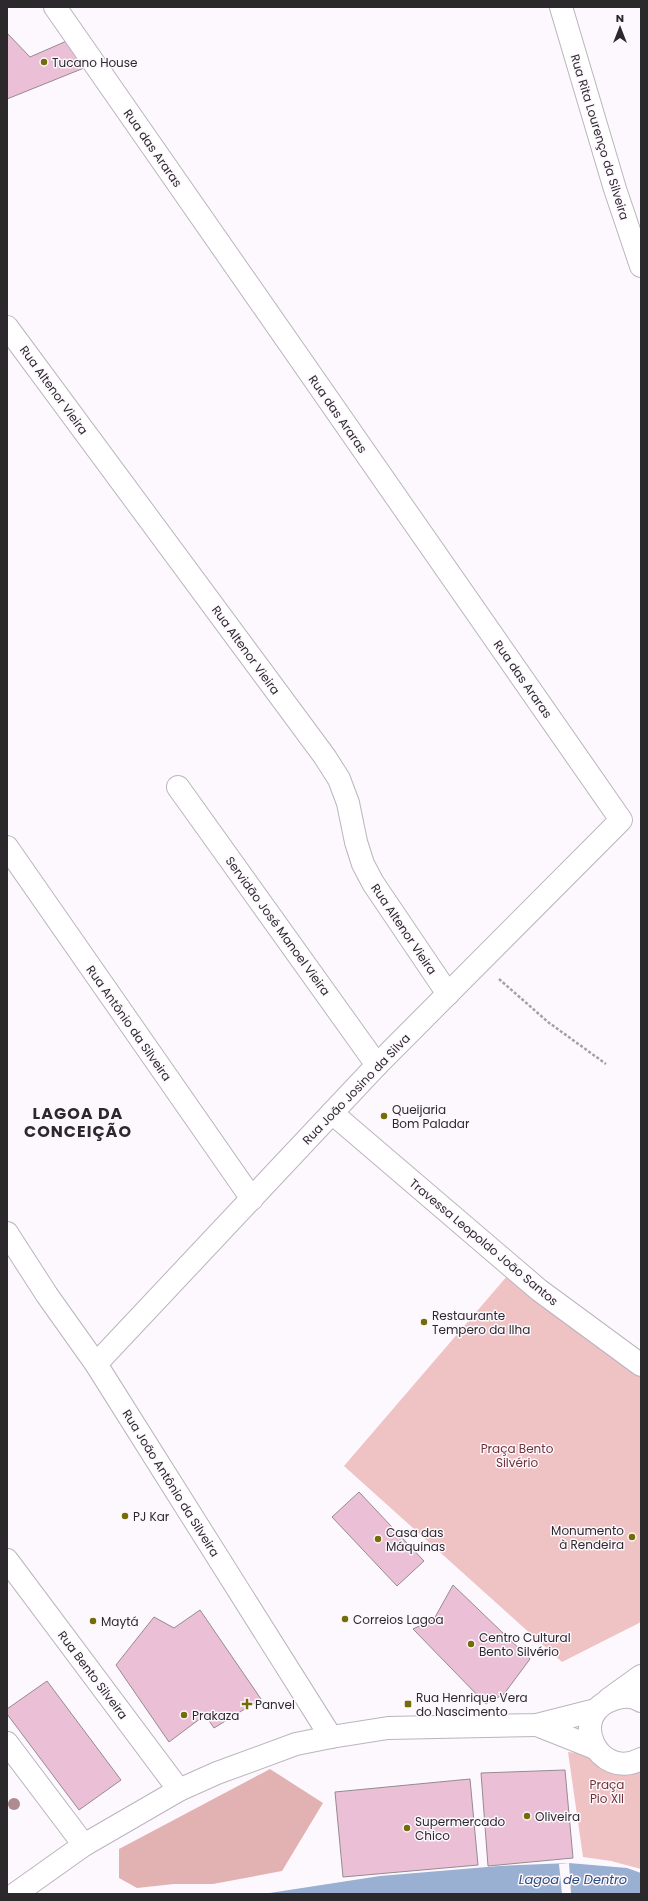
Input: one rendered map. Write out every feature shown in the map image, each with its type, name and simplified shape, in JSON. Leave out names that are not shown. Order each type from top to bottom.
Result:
[{"type":"street","name":"Rua das Araras","points":[[55,7],[621,820]]},
{"type":"street","name":"Rua Rita Lourenço da Silveira","points":[[561,7],[615,189],[641,266]]},
{"type":"street","name":"Rua Altenor Vieira","points":[[7,327],[325,756],[339,779],[348,803],[356,842],[363,864],[373,883],[448,994]]},
{"type":"street","name":"Servidão José Manoel Vieira","points":[[178,787],[377,1065]]},
{"type":"street","name":"Rua João Josino da Silva","points":[[96,1364],[377,1065],[621,820]]},
{"type":"street","name":"Rua Antônio da Silveira","points":[[7,847],[252,1199]]},
{"type":"street","name":"Travessa Leopoldo João Santos","points":[[332,1113],[539,1290],[641,1365]]},
{"type":"street","name":"Rua João Antônio da Silveira","points":[[7,1233],[47,1295],[96,1364],[331,1737]]},
{"type":"street","name":"Rua Bento Silveira","points":[[7,1560],[179,1790]]},
{"type":"street","points":[[639,1762],[620,1764],[606,1759],[595,1748],[590,1736],[590,1722],[601,1706],[641,1676]]},
{"type":"street","points":[[15,1894],[84,1845],[179,1790],[217,1772],[296,1744],[388,1728],[536,1725],[601,1706],[622,1696],[641,1701]]},
{"type":"street","points":[[536,1725],[595,1748]]},
{"type":"street","points":[[7,1744],[84,1845]]},
{"type":"path","points":[[480,962],[543,1018],[606,1064]]},
{"type":"green space","name":"Praça Bento Silvério","points":[[508,1275],[641,1375],[641,1622],[562,1662],[344,1466]]},
{"type":"green space","name":"Praça Pio XII","points":[[568,1752],[620,1758],[641,1766],[641,1869],[611,1861],[583,1857]]},
{"type":"shaded area","points":[[270,1769],[323,1803],[282,1871],[213,1884],[174,1884],[137,1888],[119,1878],[119,1849]]},
{"type":"water","name":"Lagoa de Dentro","points":[[569,1863],[627,1868],[641,1873],[641,1894],[263,1894],[380,1876],[499,1866]]},
{"type":"pier","points":[[569,1863],[571,1894],[562,1894],[559,1864]]},
{"type":"building","name":"Tucano House","points":[[7,33],[30,57],[69,40],[84,68],[7,99]]},
{"type":"building","name":"Casa das Máquinas","points":[[359,1492],[424,1561],[397,1586],[332,1517]]},
{"type":"building","name":"Centro Cultural Bento Silvério","points":[[453,1585],[530,1659],[504,1694],[486,1704],[413,1629],[434,1619]]},
{"type":"building","points":[[200,1610],[261,1699],[214,1728],[205,1715],[169,1742],[116,1665],[154,1617],[174,1628]]},
{"type":"building","points":[[47,1681],[121,1780],[79,1810],[7,1714],[7,1709]]},
{"type":"building","name":"Oliveira","points":[[565,1770],[573,1858],[488,1866],[481,1773]]},
{"type":"building","name":"Supermercado Chico","points":[[470,1779],[478,1865],[343,1877],[335,1792]]},
{"type":"place","name":"Tucano House","points":[[44,62]]},
{"type":"place","name":"Queijaria Bom Paladar","points":[[384,1116]]},
{"type":"place","name":"Restaurante Tempero da Ilha","points":[[424,1322]]},
{"type":"place","name":"PJ Kar","points":[[125,1516]]},
{"type":"place","name":"Monumento à Rendeira","points":[[632,1537]]},
{"type":"place","name":"Casa das Máquinas","points":[[378,1539]]},
{"type":"place","name":"Correios Lagoa","points":[[345,1619]]},
{"type":"place","name":"Maytá","points":[[93,1621]]},
{"type":"place","name":"Centro Cultural Bento Silvério","points":[[471,1644]]},
{"type":"place","name":"Panvel","points":[[247,1704]]},
{"type":"place","name":"Rua Henrique Vera do Nascimento","points":[[408,1704]]},
{"type":"place","name":"Prakaza","points":[[184,1715]]},
{"type":"place","name":"Oliveira","points":[[527,1816]]},
{"type":"place","name":"Supermercado Chico","points":[[407,1828]]},
{"type":"district","name":"LAGOA DA CONCEIÇÃO","points":[[78,1122]]}]
